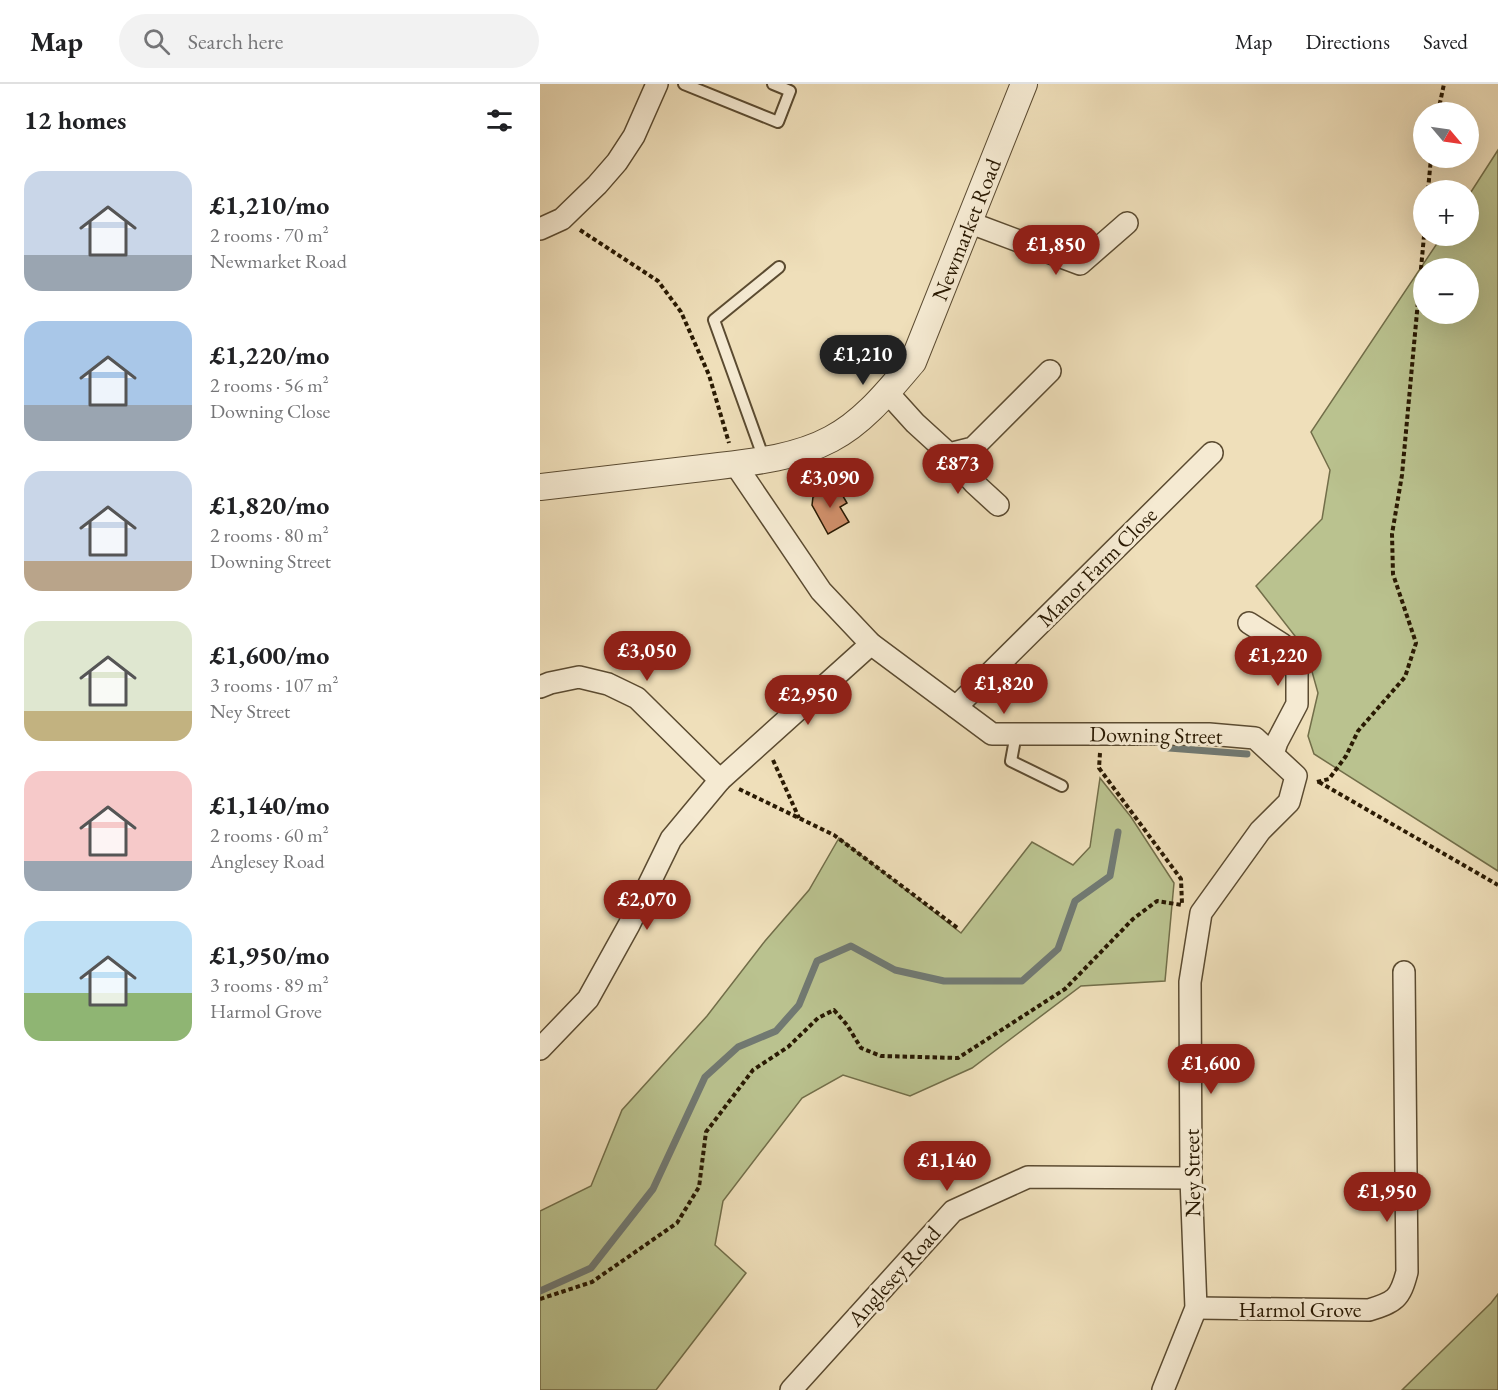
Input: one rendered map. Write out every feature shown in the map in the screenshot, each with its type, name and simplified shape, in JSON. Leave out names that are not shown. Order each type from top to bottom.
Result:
[{"type":"street","points":[[540,229],[562,219],[617,162],[634,136],[657,84]]},
{"type":"street","name":"Newmarket Road","points":[[540,486],[735,464],[800,452],[832,439],[860,419],[913,362],[1024,84]]},
{"type":"street","points":[[968,222],[1080,264],[1127,223]]},
{"type":"street","points":[[949,454],[973,448],[1050,371]]},
{"type":"street","points":[[887,392],[998,505]]},
{"type":"street","name":"Manor Farm Close","points":[[956,706],[1212,453]]},
{"type":"street","name":"Downing Street","points":[[735,464],[821,591],[871,644],[992,734],[1209,734],[1255,738],[1296,776],[1291,796]]},
{"type":"street","points":[[1249,623],[1282,644],[1297,670],[1297,704],[1273,754]]},
{"type":"street","points":[[540,1049],[588,999],[629,924],[671,839],[720,780],[871,644]]},
{"type":"street","points":[[540,687],[579,678],[608,684],[637,698],[720,780]]},
{"type":"street","name":"Ney Street","points":[[1163,1390],[1196,1308],[1191,1178],[1188,912],[1291,796]]},
{"type":"street","name":"Harmol Grove","points":[[1196,1308],[1369,1310],[1385,1305],[1402,1293],[1407,1272],[1404,972]]},
{"type":"street","name":"Anglesey Road","points":[[791,1390],[953,1211],[1028,1177],[1191,1178]]},
{"type":"lane","points":[[684,84],[778,122],[790,91],[772,84]]},
{"type":"lane","points":[[764,459],[714,320],[779,267]]},
{"type":"lane","points":[[1016,734],[1011,761],[1062,786]]},
{"type":"path","points":[[1440,102],[1444,84]]},
{"type":"path","points":[[562,219],[658,281],[681,312],[709,375],[735,464]]},
{"type":"path","points":[[1291,796],[1329,779],[1346,756],[1358,731],[1405,677],[1416,643],[1393,574],[1392,534],[1402,475],[1423,246]]},
{"type":"path","points":[[1101,734],[1099,768],[1181,879],[1188,912]]},
{"type":"path","points":[[764,740],[799,818]]},
{"type":"path","points":[[720,780],[834,835],[959,929]]},
{"type":"path","points":[[1318,782],[1498,885]]},
{"type":"path","points":[[540,1299],[592,1282],[677,1223],[699,1187],[706,1131],[753,1070],[788,1047],[819,1018],[834,1010],[847,1025],[861,1048],[881,1056],[958,1058],[1065,989],[1133,919],[1157,901],[1188,912]]},
{"type":"green space","points":[[1498,150],[1498,871],[1314,754],[1308,736],[1318,693],[1306,650],[1256,586],[1322,519],[1330,470],[1311,432],[1413,279],[1413,324],[1479,324],[1479,258],[1427,258],[1435,246],[1479,246],[1479,180]]},
{"type":"green space","points":[[1100,778],[1131,817],[1174,883],[1165,981],[1081,986],[972,1068],[910,1096],[843,1075],[802,1098],[723,1201],[715,1245],[746,1273],[656,1390],[540,1390],[540,1211],[591,1186],[622,1110],[707,1016],[765,941],[809,890],[839,838],[961,933],[1032,842],[1073,865],[1090,847]]},
{"type":"green space","points":[[1498,1294],[1498,1390],[1402,1390],[1491,1303]]},
{"type":"building","points":[[836,484],[847,503],[840,507],[849,522],[828,534],[812,505],[813,497]]},
{"type":"waterway","points":[[1169,748],[1247,754]]},
{"type":"waterway","points":[[540,1291],[591,1268],[653,1189],[705,1077],[738,1047],[776,1031],[799,1005],[817,961],[851,946],[895,970],[944,981],[1022,981],[1058,949],[1075,901],[1110,876],[1118,832]]}]
